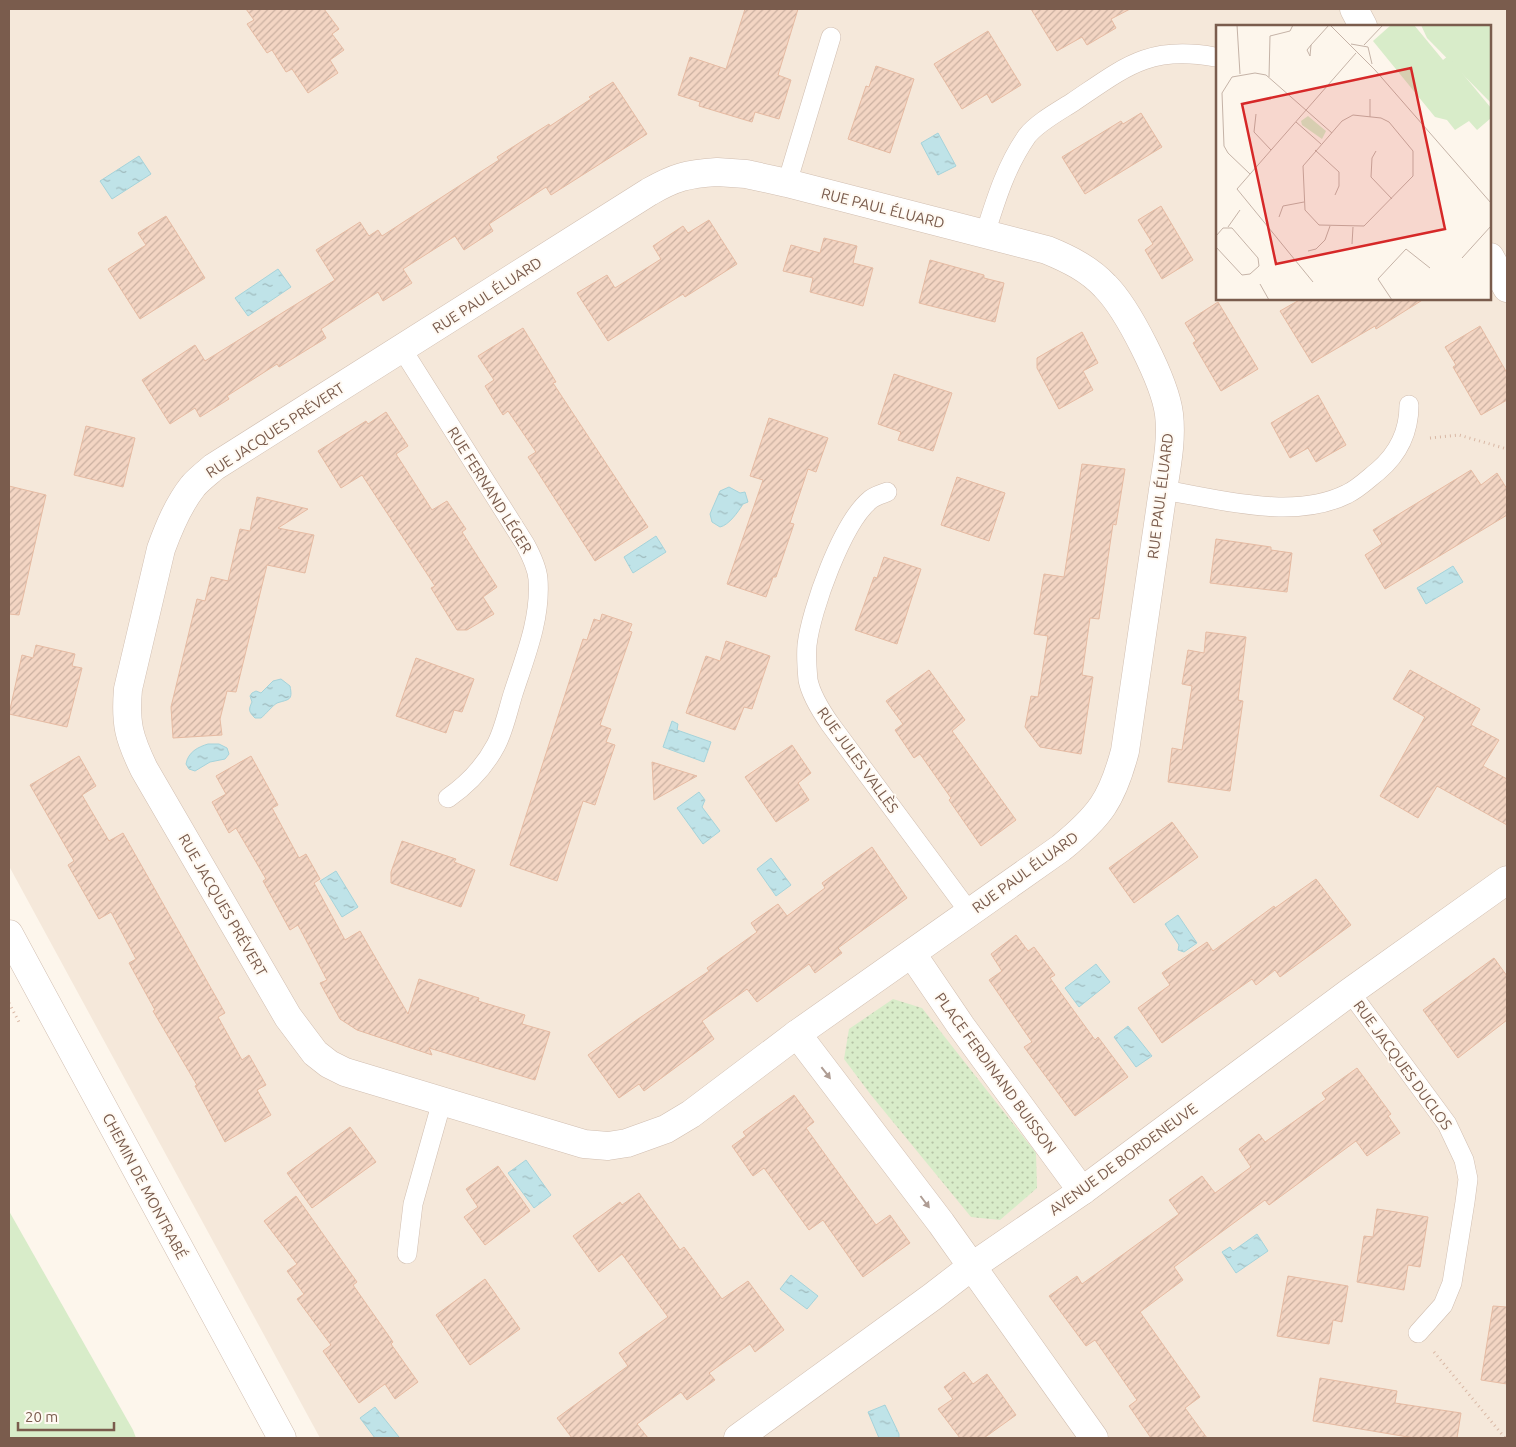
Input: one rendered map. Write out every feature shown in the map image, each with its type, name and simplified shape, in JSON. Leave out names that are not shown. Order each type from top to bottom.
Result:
[{"type":"street","points":[[1354,9],[1362,25]]},
{"type":"street","name":"RUE PAUL ÉLUARD","points":[[402,349],[670,180],[694,173],[746,174],[1048,250],[1077,263],[1105,286],[1124,311],[1160,380],[1169,414],[1169,447],[1125,751],[1118,777],[1108,799],[1098,814],[1081,832],[1061,848],[796,1034]]},
{"type":"street","points":[[1491,258],[1507,288]]},
{"type":"street","name":"RUE JACQUES PRÉVERT","points":[[402,349],[214,467],[194,485],[177,509],[161,550],[128,689],[126,712],[129,731],[134,748],[144,769],[288,1017],[315,1053],[329,1064],[345,1072],[584,1144],[608,1146],[627,1143],[666,1129],[691,1114],[796,1034]]},
{"type":"street","name":"AVENUE DE BORDENEUVE","points":[[738,1438],[972,1267],[1082,1191],[1350,992],[1507,880]]},
{"type":"street","name":"CHEMIN DE MONTRABÉ","points":[[9,934],[282,1438]]},
{"type":"street","name":"PLACE FERDINAND BUISSON","points":[[912,954],[961,1026],[1082,1191]]},
{"type":"street","points":[[796,1034],[941,1223],[1094,1438]]},
{"type":"lane","points":[[787,183],[831,37]]},
{"type":"lane","points":[[986,234],[998,191],[1008,167],[1028,134],[1050,117],[1126,67],[1147,58],[1192,53],[1215,58]]},
{"type":"lane","name":"RUE FERNAND LÉGER","points":[[402,349],[526,544],[534,562],[538,578],[538,604],[533,631],[497,744],[482,767],[465,786],[448,798]]},
{"type":"lane","points":[[1163,490],[1243,503],[1283,507],[1321,503],[1347,494],[1368,480],[1389,461],[1403,440],[1409,419],[1409,406]]},
{"type":"lane","name":"RUE JULES VALLÈS","points":[[887,492],[871,499],[860,510],[845,533],[833,559],[812,620],[807,645],[809,683],[818,704],[830,724],[970,913]]},
{"type":"lane","name":"RUE JACQUES DUCLOS","points":[[1350,992],[1447,1124],[1464,1160],[1468,1178],[1466,1202],[1452,1283],[1443,1305],[1418,1333]]},
{"type":"lane","points":[[407,1254],[408,1232],[413,1204],[442,1101]]},
{"type":"path","points":[[1403,440],[1459,435],[1507,449]]},
{"type":"path","points":[[1418,1333],[1505,1438]]},
{"type":"shaded area","points":[[9,9],[1507,9],[1507,1438],[320,1438],[9,866]]},
{"type":"green space","points":[[893,999],[922,1008],[1036,1153],[1037,1188],[1000,1220],[971,1217],[871,1095],[844,1059],[849,1029]]},
{"type":"green space","points":[[9,1211],[133,1430],[136,1438],[9,1438]]},
{"type":"water","points":[[938,133],[956,166],[938,175],[921,143]]},
{"type":"water","points":[[139,156],[151,174],[112,199],[100,181]]},
{"type":"water","points":[[278,269],[291,287],[248,316],[235,298]]},
{"type":"water","points":[[729,487],[740,493],[745,492],[748,502],[743,504],[730,521],[720,527],[712,522],[710,514],[720,491]]},
{"type":"water","points":[[656,536],[666,552],[633,573],[624,557]]},
{"type":"water","points":[[1453,566],[1463,582],[1426,604],[1417,588]]},
{"type":"water","points":[[281,679],[290,686],[291,694],[289,699],[275,704],[261,718],[255,718],[250,711],[252,702],[250,696],[252,693],[256,691],[261,693],[273,681]]},
{"type":"water","points":[[672,721],[678,724],[677,730],[711,742],[704,762],[663,747]]},
{"type":"water","points":[[208,744],[219,744],[227,748],[229,754],[225,759],[210,762],[195,771],[189,769],[186,764],[191,753],[197,748]]},
{"type":"water","points":[[699,792],[705,800],[702,807],[720,831],[703,844],[677,808]]},
{"type":"water","points":[[771,858],[791,885],[776,896],[757,869]]},
{"type":"water","points":[[336,871],[358,907],[342,917],[320,881]]},
{"type":"water","points":[[1178,915],[1197,943],[1184,952],[1178,950],[1179,945],[1165,924]]},
{"type":"water","points":[[1096,964],[1110,982],[1079,1007],[1065,988]]},
{"type":"water","points":[[1128,1026],[1152,1056],[1136,1067],[1114,1037]]},
{"type":"water","points":[[526,1160],[551,1195],[534,1208],[508,1173]]},
{"type":"water","points":[[1257,1234],[1268,1251],[1236,1273],[1222,1252],[1230,1247],[1233,1251]]},
{"type":"water","points":[[791,1275],[818,1296],[807,1309],[780,1289]]},
{"type":"water","points":[[885,1405],[899,1434],[899,1438],[879,1438],[868,1412]]},
{"type":"water","points":[[375,1407],[399,1437],[375,1438],[360,1418]]},
{"type":"building","points":[[246,9],[324,9],[339,29],[332,34],[344,50],[330,60],[338,73],[308,93],[292,69],[286,72],[272,50],[267,53],[247,24],[254,20]]},
{"type":"building","points":[[745,9],[798,9],[778,75],[791,80],[779,119],[755,112],[752,122],[699,106],[700,102],[678,95],[690,57],[726,69]]},
{"type":"building","points":[[1031,9],[1130,9],[1111,19],[1116,28],[1087,45],[1082,37],[1057,51]]},
{"type":"building","points":[[988,31],[1021,85],[992,103],[987,94],[962,109],[934,64]]},
{"type":"building","points":[[876,66],[914,79],[890,153],[848,139],[866,86],[869,87]]},
{"type":"building","points":[[613,82],[647,134],[551,195],[546,187],[489,224],[493,231],[464,250],[455,236],[403,269],[412,283],[383,301],[378,292],[321,329],[326,338],[279,367],[277,364],[227,396],[229,399],[200,417],[195,408],[170,424],[142,380],[195,345],[205,361],[335,280],[316,250],[360,222],[369,236],[378,230],[382,236],[499,160],[497,157],[591,99],[589,97]]},
{"type":"building","points":[[1141,113],[1162,147],[1085,194],[1062,157],[1121,121],[1123,124]]},
{"type":"building","points":[[1161,206],[1193,260],[1162,279],[1145,250],[1153,244],[1138,220]]},
{"type":"building","points":[[166,216],[205,278],[140,319],[108,269],[146,245],[138,233]]},
{"type":"building","points":[[709,220],[737,264],[685,297],[683,294],[608,341],[577,293],[607,275],[615,288],[661,259],[653,246],[683,226],[688,233]]},
{"type":"building","points":[[824,238],[857,246],[853,263],[873,268],[863,306],[810,292],[813,278],[783,271],[791,245],[820,253]]},
{"type":"building","points":[[930,260],[984,275],[984,278],[1004,283],[995,322],[919,303]]},
{"type":"building","points":[[1299,300],[1422,300],[1376,329],[1375,326],[1312,363],[1280,311]]},
{"type":"building","points":[[1218,302],[1258,369],[1221,391],[1193,343],[1196,341],[1185,323]]},
{"type":"building","points":[[1480,326],[1507,373],[1507,400],[1481,415],[1453,367],[1456,365],[1445,347]]},
{"type":"building","points":[[523,328],[556,382],[553,383],[648,527],[595,561],[528,457],[536,452],[508,411],[503,415],[485,386],[494,380],[478,356]]},
{"type":"building","points":[[1082,332],[1098,363],[1083,371],[1093,390],[1059,409],[1037,368],[1037,358]]},
{"type":"building","points":[[894,374],[952,393],[933,451],[898,440],[901,432],[878,424]]},
{"type":"building","points":[[1318,395],[1346,445],[1316,462],[1308,448],[1290,458],[1271,423]]},
{"type":"building","points":[[386,412],[408,446],[396,454],[432,510],[447,501],[466,529],[462,532],[497,587],[483,597],[494,614],[467,630],[457,630],[431,588],[435,586],[362,475],[341,488],[318,451],[366,421],[368,424]]},
{"type":"building","points":[[769,418],[828,438],[816,472],[808,469],[790,523],[794,524],[776,577],[773,577],[766,597],[727,584],[763,480],[750,476]]},
{"type":"building","points":[[86,426],[135,438],[123,487],[74,475]]},
{"type":"building","points":[[1082,464],[1125,469],[1116,525],[1113,524],[1099,619],[1090,618],[1082,675],[1093,677],[1081,754],[1040,747],[1025,727],[1031,696],[1038,697],[1048,636],[1034,634],[1044,574],[1064,577]]},
{"type":"building","points":[[1471,470],[1481,485],[1497,473],[1507,489],[1507,515],[1385,589],[1365,555],[1382,544],[1373,530]]},
{"type":"building","points":[[957,477],[1005,493],[989,541],[941,525]]},
{"type":"building","points":[[9,486],[46,495],[19,615],[9,614]]},
{"type":"building","points":[[257,497],[308,509],[278,528],[314,535],[305,573],[267,565],[236,692],[227,691],[220,719],[222,735],[173,738],[171,707],[197,599],[205,601],[211,577],[228,581],[240,529],[250,531]]},
{"type":"building","points":[[1216,539],[1271,547],[1271,550],[1292,553],[1287,592],[1210,583]]},
{"type":"building","points":[[884,557],[921,569],[897,644],[855,630],[874,577],[877,578]]},
{"type":"building","points":[[602,614],[632,624],[629,631],[632,632],[600,725],[611,729],[606,742],[615,745],[595,805],[583,801],[557,881],[510,865],[583,639],[587,640],[594,619],[600,621]]},
{"type":"building","points":[[1206,632],[1246,637],[1238,700],[1243,701],[1230,791],[1168,782],[1172,748],[1182,750],[1192,686],[1182,684],[1188,650],[1204,653]]},
{"type":"building","points":[[726,641],[770,656],[752,709],[744,707],[735,730],[686,713],[706,656],[720,661]]},
{"type":"building","points":[[36,645],[75,654],[72,666],[82,668],[67,727],[9,714],[22,655],[33,658]]},
{"type":"building","points":[[416,658],[474,679],[462,712],[454,710],[446,733],[396,716]]},
{"type":"building","points":[[929,670],[965,720],[952,731],[1016,820],[981,846],[949,800],[951,798],[920,754],[914,758],[895,730],[903,724],[886,701]]},
{"type":"building","points":[[1410,670],[1480,709],[1471,725],[1499,740],[1483,766],[1507,779],[1507,825],[1437,786],[1418,818],[1380,796],[1425,717],[1393,699]]},
{"type":"building","points":[[792,745],[811,773],[798,783],[809,800],[776,822],[745,777]]},
{"type":"building","points":[[79,756],[96,786],[82,795],[109,841],[123,833],[225,1013],[218,1017],[242,1060],[249,1055],[266,1085],[257,1090],[271,1115],[225,1142],[195,1086],[197,1085],[153,1011],[155,1010],[129,963],[136,959],[111,912],[99,919],[68,865],[74,861],[30,785]]},
{"type":"building","points":[[251,756],[278,805],[272,808],[299,858],[306,854],[320,879],[314,883],[345,940],[360,931],[408,1014],[419,979],[479,998],[478,1001],[525,1015],[522,1024],[550,1032],[535,1080],[429,1048],[432,1055],[357,1030],[340,1019],[320,983],[327,980],[298,925],[290,930],[263,881],[266,879],[236,828],[229,833],[212,802],[226,794],[216,776]]},
{"type":"building","points":[[652,762],[697,776],[654,800]]},
{"type":"building","points":[[1172,822],[1198,857],[1134,903],[1109,868]]},
{"type":"building","points":[[402,841],[456,859],[454,862],[475,870],[461,907],[391,883],[391,872]]},
{"type":"building","points":[[872,847],[907,898],[838,948],[842,953],[815,973],[809,964],[757,1002],[747,989],[702,1021],[714,1039],[644,1091],[639,1084],[619,1098],[588,1055],[709,971],[707,968],[757,932],[751,923],[778,904],[787,916],[825,888],[822,883]]},
{"type":"building","points":[[1316,879],[1351,925],[1280,977],[1275,970],[1256,985],[1252,979],[1162,1043],[1138,1008],[1170,985],[1162,973],[1207,942],[1213,951],[1274,906],[1275,908]]},
{"type":"building","points":[[1016,935],[1028,951],[1034,947],[1055,975],[1050,978],[1095,1040],[1098,1037],[1128,1077],[1075,1116],[1024,1047],[1032,1042],[989,980],[1002,971],[991,954]]},
{"type":"building","points":[[1494,958],[1507,976],[1507,1020],[1458,1058],[1423,1010]]},
{"type":"building","points":[[1357,1068],[1391,1114],[1388,1116],[1400,1133],[1367,1156],[1356,1141],[1269,1205],[1265,1200],[1174,1267],[1183,1280],[1140,1312],[1200,1397],[1185,1408],[1207,1438],[1151,1438],[1129,1406],[1137,1400],[1095,1340],[1086,1346],[1049,1296],[1077,1276],[1082,1284],[1179,1214],[1169,1200],[1202,1176],[1215,1193],[1251,1167],[1239,1149],[1259,1134],[1265,1142],[1326,1099],[1322,1093]]},
{"type":"building","points":[[794,1095],[814,1122],[806,1128],[876,1225],[890,1215],[910,1243],[863,1277],[823,1220],[809,1230],[764,1168],[753,1176],[732,1146],[746,1136],[743,1132]]},
{"type":"building","points":[[350,1127],[376,1162],[312,1208],[287,1173]]},
{"type":"building","points":[[498,1166],[530,1211],[485,1245],[464,1217],[478,1207],[466,1189]]},
{"type":"building","points":[[639,1193],[680,1250],[684,1247],[722,1299],[748,1281],[784,1330],[755,1352],[750,1344],[709,1373],[715,1380],[687,1400],[681,1392],[637,1424],[648,1438],[572,1438],[557,1418],[628,1366],[619,1353],[668,1317],[622,1254],[599,1272],[573,1236],[620,1202],[622,1205]]},
{"type":"building","points":[[296,1196],[357,1282],[353,1285],[418,1382],[395,1399],[385,1384],[359,1403],[323,1351],[331,1345],[297,1299],[304,1294],[287,1271],[297,1264],[264,1221]]},
{"type":"building","points":[[1377,1209],[1428,1217],[1420,1267],[1408,1265],[1404,1290],[1357,1282],[1364,1236],[1373,1237]]},
{"type":"building","points":[[1288,1276],[1348,1286],[1342,1322],[1333,1320],[1329,1344],[1277,1336]]},
{"type":"building","points":[[485,1279],[520,1329],[470,1365],[436,1315]]},
{"type":"building","points":[[1493,1306],[1507,1307],[1507,1384],[1481,1380]]},
{"type":"building","points":[[964,1372],[973,1384],[987,1374],[1016,1415],[984,1438],[960,1438],[938,1409],[953,1399],[944,1387]]},
{"type":"building","points":[[1320,1378],[1397,1391],[1395,1403],[1461,1413],[1457,1438],[1414,1438],[1313,1421]]}]
